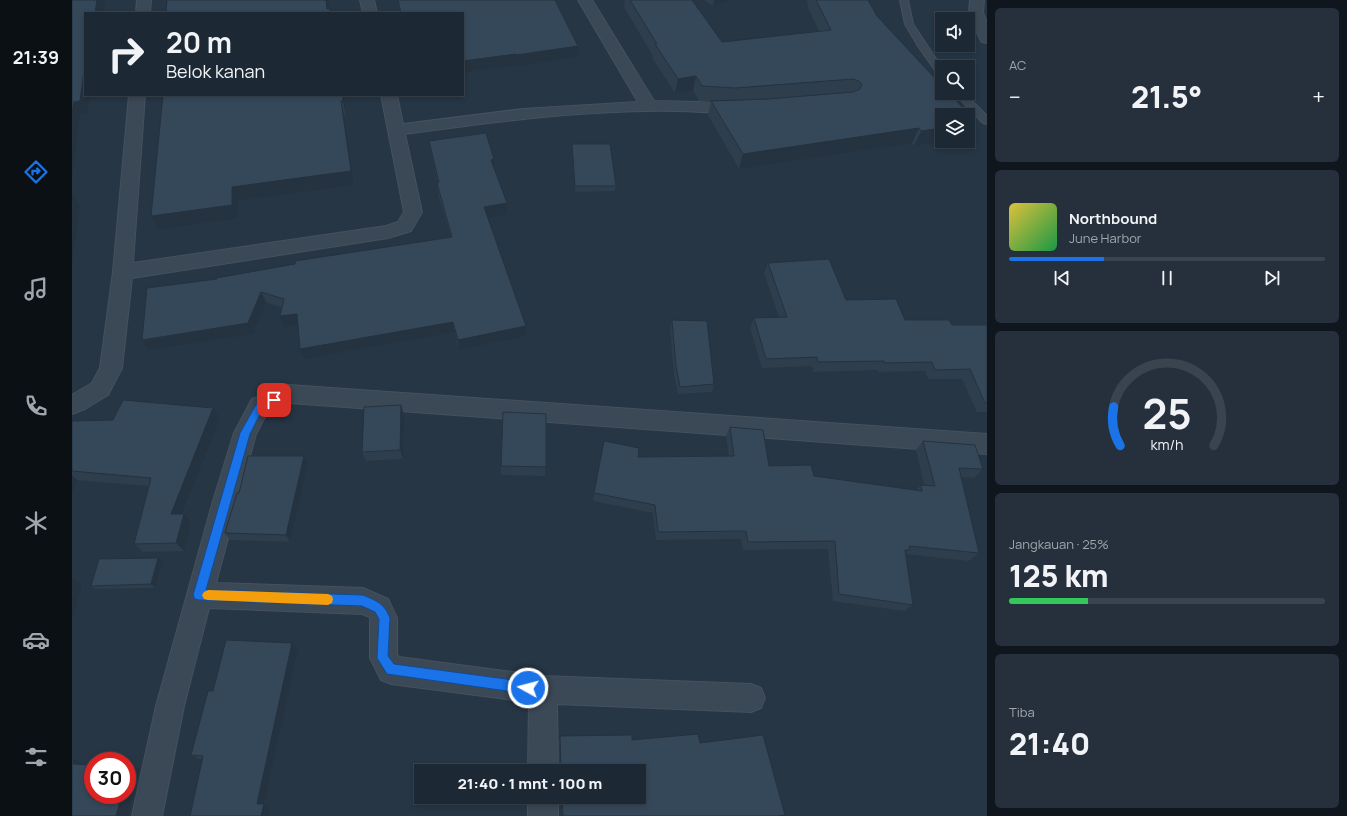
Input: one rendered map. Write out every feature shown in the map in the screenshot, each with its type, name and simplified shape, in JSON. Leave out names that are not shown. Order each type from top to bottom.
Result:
[{"type":"street","points":[[144,0],[144,12]]},
{"type":"street","points":[[367,0],[370,12]]},
{"type":"street","points":[[585,0],[649,106]]},
{"type":"street","points":[[977,0],[976,13],[987,39]]},
{"type":"street","points":[[72,404],[77,404],[100,388],[111,368],[123,272],[137,96]]},
{"type":"street","points":[[123,272],[388,232],[405,226],[413,212],[398,130],[389,96]]},
{"type":"street","points":[[398,130],[494,116],[649,106],[714,109],[753,108]]},
{"type":"street","points":[[147,816],[170,706],[199,595],[245,433],[260,405],[289,394],[987,444]]},
{"type":"street","points":[[199,595],[363,601],[378,608],[384,618],[382,658],[391,670],[543,690],[751,698]]},
{"type":"street","points":[[543,690],[543,764]]},
{"type":"street","points":[[543,804],[543,816]]},
{"type":"lane","points":[[904,0],[909,24],[935,64]]},
{"type":"lane","points":[[966,100],[986,121]]},
{"type":"building","points":[[72,0],[97,0],[95,12],[84,12],[84,71],[80,101],[74,102],[72,114]]},
{"type":"building","points":[[167,0],[326,0],[327,9],[329,8],[330,12],[166,12]]},
{"type":"building","points":[[398,0],[555,0],[578,46],[464,61],[464,12],[401,12]]},
{"type":"building","points":[[630,0],[692,0],[722,42],[831,30],[816,0],[868,0],[877,16],[935,78],[935,100],[956,100],[963,108],[935,108],[935,129],[921,131],[919,128],[743,154],[711,101],[768,99],[853,92],[860,89],[862,84],[853,79],[735,88],[702,86],[696,76],[678,79],[655,44],[657,44]]},
{"type":"building","points":[[163,96],[343,96],[343,101],[341,101],[351,171],[232,187],[232,205],[151,216]]},
{"type":"building","points":[[486,133],[494,159],[491,160],[507,203],[484,207],[526,326],[458,340],[453,322],[300,349],[297,314],[280,316],[284,299],[261,292],[248,323],[142,340],[147,288],[217,279],[216,278],[295,264],[295,261],[452,237],[437,183],[439,182],[429,141]]},
{"type":"building","points":[[572,144],[610,144],[616,186],[575,186]]},
{"type":"building","points":[[829,259],[846,300],[896,299],[905,320],[949,320],[952,325],[987,325],[987,403],[985,403],[970,369],[935,370],[932,362],[818,362],[817,357],[766,359],[754,318],[787,317],[768,263]]},
{"type":"building","points":[[672,320],[707,321],[714,384],[680,387],[676,366]]},
{"type":"building","points":[[123,400],[213,408],[171,514],[184,514],[176,543],[134,544],[151,478],[72,471],[72,421],[113,420]]},
{"type":"building","points":[[401,405],[400,450],[362,452],[364,407]]},
{"type":"building","points":[[503,412],[546,414],[546,467],[501,466]]},
{"type":"building","points":[[730,427],[763,430],[769,466],[811,465],[814,476],[922,491],[921,485],[935,486],[923,441],[975,445],[983,469],[959,468],[979,553],[909,546],[910,550],[905,550],[913,605],[839,594],[835,541],[748,542],[746,531],[658,532],[655,505],[594,493],[604,441],[639,448],[638,457],[734,456]]},
{"type":"building","points":[[248,456],[304,456],[286,535],[225,533],[237,493],[239,493]]},
{"type":"building","points":[[158,558],[151,584],[91,586],[99,559]]},
{"type":"building","points":[[226,640],[292,643],[257,804],[264,804],[261,816],[190,816],[203,756],[191,755],[208,691],[213,691]]},
{"type":"building","points":[[698,734],[700,743],[763,735],[785,815],[563,816],[562,804],[646,804],[646,764],[561,764],[560,736],[632,735],[632,740]]},
{"type":"building","points":[[72,760],[74,760],[73,764],[84,765],[84,804],[119,804],[116,816],[72,816]]},
{"type":"slow traffic","points":[[208,595],[328,599]]},
{"type":"route","points":[[274,400],[260,405],[245,433],[199,595],[363,601],[378,608],[384,618],[382,658],[391,670],[528,688]]}]
